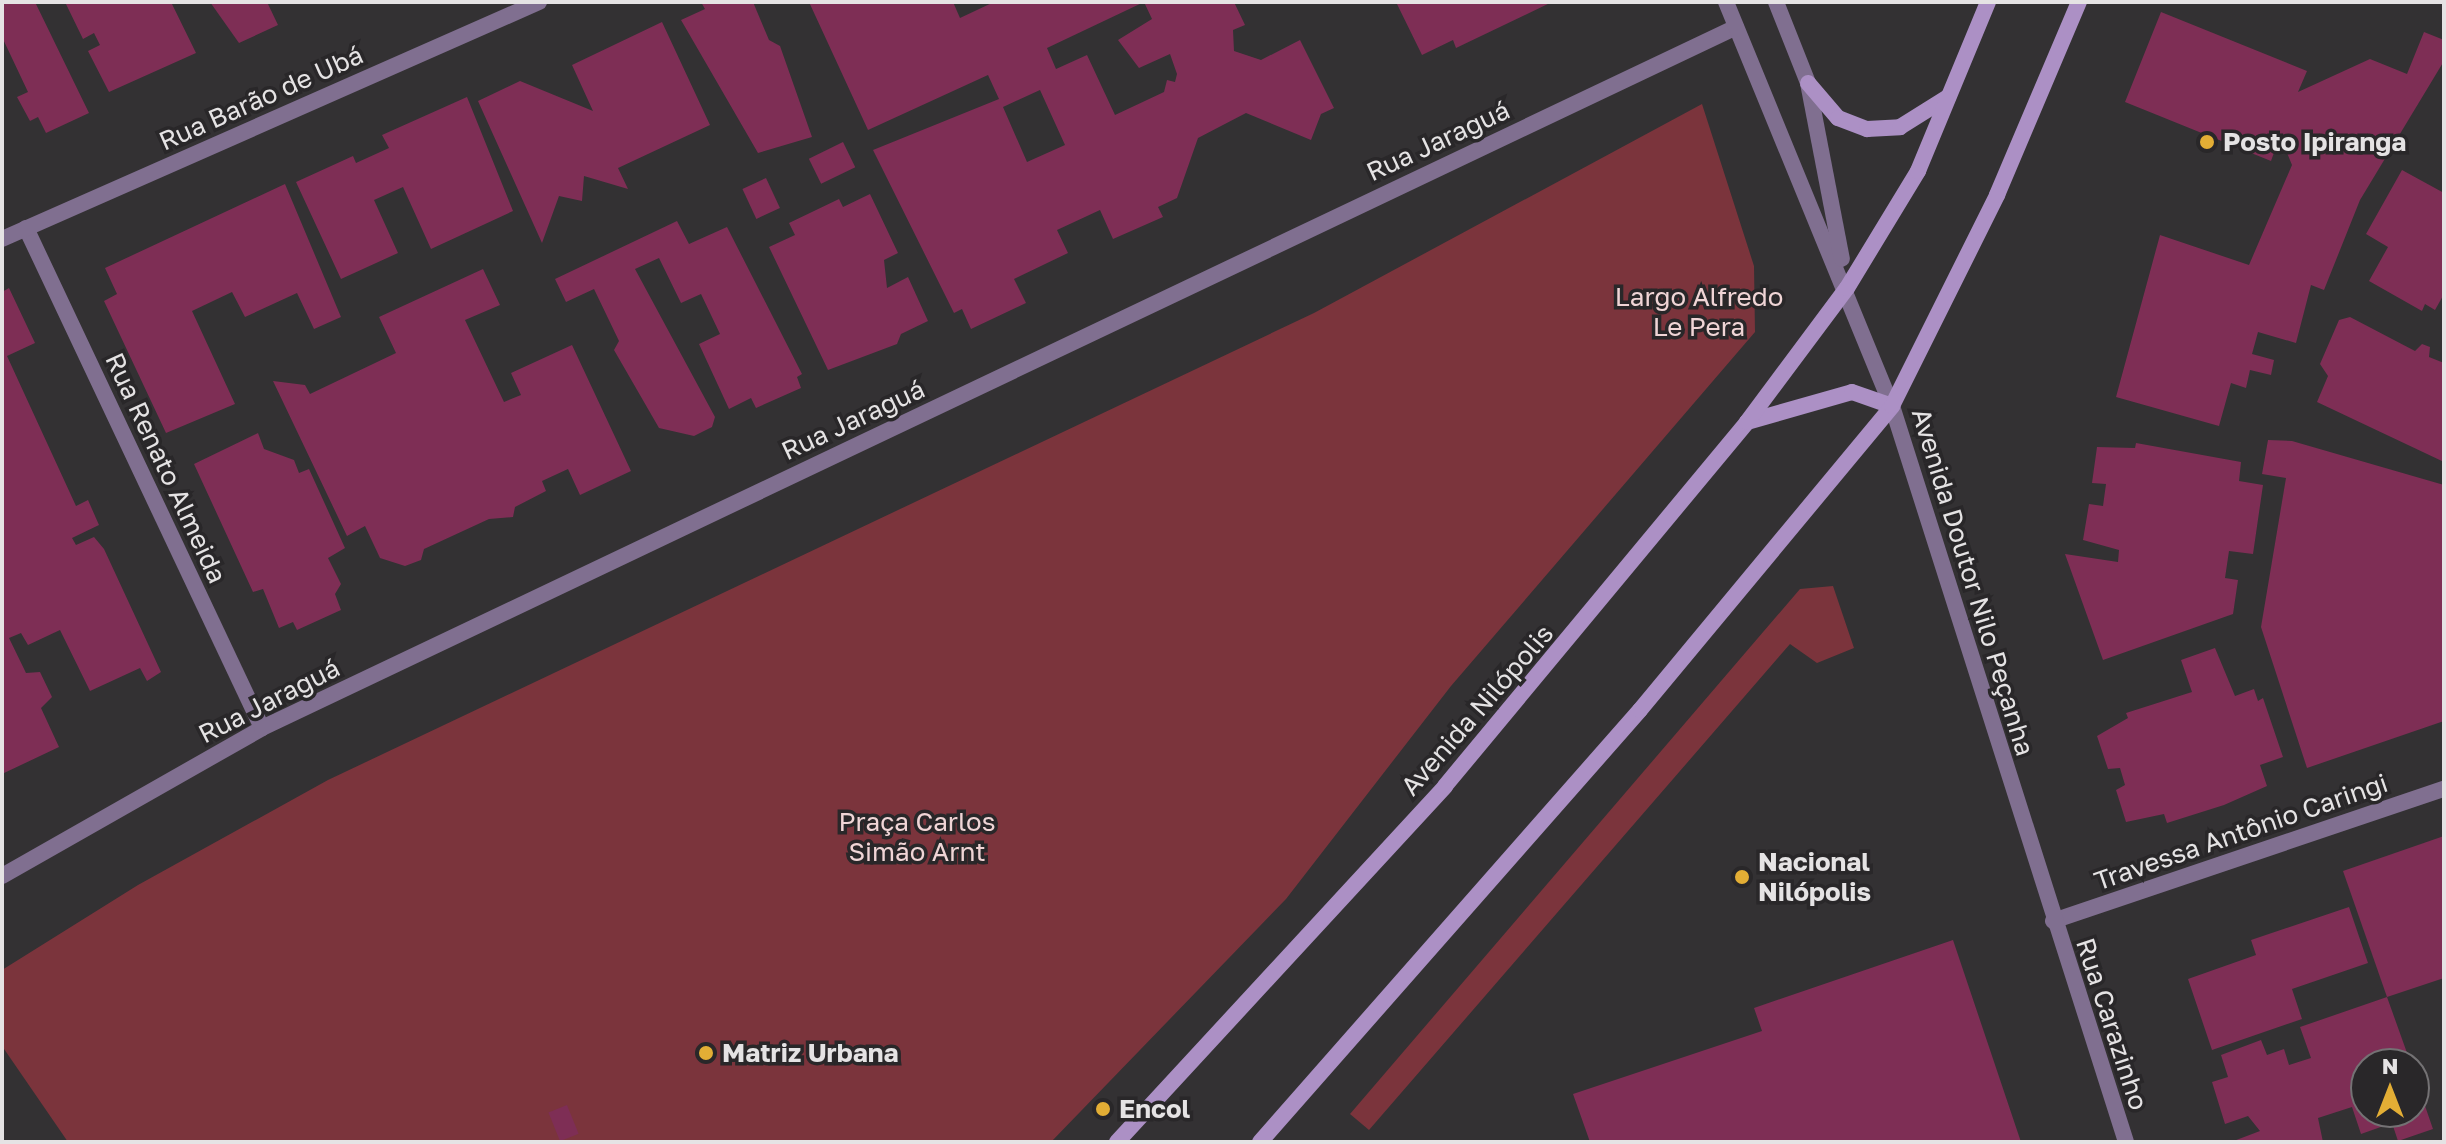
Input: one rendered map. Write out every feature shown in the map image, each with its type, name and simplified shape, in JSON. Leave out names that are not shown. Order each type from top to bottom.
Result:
[{"type":"main road","points":[[1847,288],[1918,171],[1988,2]]},
{"type":"main road","name":"Avenida Doutor Nilo Peçanha","points":[[1892,406],[1997,195],[2079,2]]},
{"type":"main road","points":[[1808,83],[1838,118],[1867,129],[1900,127],[1948,97]]},
{"type":"main road","name":"Avenida Nilópolis","points":[[1117,1142],[1445,786],[1747,422],[1847,288]]},
{"type":"main road","points":[[1260,1142],[1640,710],[1892,406],[1852,392],[1747,422]]},
{"type":"street","name":"Rua Barão de Ubá","points":[[2,239],[539,2]]},
{"type":"street","points":[[1726,2],[1847,288],[1892,406]]},
{"type":"street","points":[[1776,2],[1808,83],[1847,288]]},
{"type":"street","name":"Rua Jaraguá","points":[[2,876],[262,728],[1736,27]]},
{"type":"street","name":"Rua Renato Almeida","points":[[26,228],[262,728]]},
{"type":"street","name":"Avenida Doutor Nilo Peçanha","points":[[1892,406],[2053,921]]},
{"type":"street","name":"Travessa Antônio Caringi","points":[[2053,921],[2444,789]]},
{"type":"street","name":"Rua Carazinho","points":[[2053,921],[2126,1142]]},
{"type":"green space","name":"Praça Carlos Simão Arnt","points":[[1702,104],[1754,266],[1755,332],[1451,686],[1286,899],[1051,1142],[68,1142],[2,1046],[2,970],[138,885],[328,780],[1314,313]]},
{"type":"green space","points":[[1833,586],[1854,648],[1817,663],[1790,644],[1369,1130],[1350,1114],[1800,589]]},
{"type":"building","points":[[2,2],[35,2],[89,113],[46,133],[38,117],[30,121],[17,97],[28,92],[2,37]]},
{"type":"building","points":[[65,2],[171,2],[196,53],[109,92],[88,51],[100,45],[94,33],[83,39]]},
{"type":"building","points":[[210,2],[267,2],[278,25],[239,43]]},
{"type":"building","points":[[701,2],[753,2],[769,40],[780,46],[812,137],[758,153],[681,20],[705,9]]},
{"type":"building","points":[[809,2],[953,2],[960,18],[994,2],[1144,2],[1234,2],[1245,25],[1233,30],[1234,51],[1261,60],[1300,40],[1334,108],[1321,114],[1311,140],[1246,113],[1198,138],[1177,198],[1158,207],[1163,217],[1113,239],[1100,210],[1057,230],[1068,253],[1014,279],[1026,303],[971,329],[962,309],[954,313],[873,150],[999,99],[988,75],[868,130]],"holes":[[[1144,2],[1152,19],[1118,40],[1139,68],[1170,54],[1177,74],[1175,82],[1167,80],[1164,92],[1115,115],[1087,55],[1056,69],[1047,48]],[[1040,90],[1065,145],[1027,162],[1003,107]]]},
{"type":"building","points":[[1396,2],[1552,2],[1456,48],[1453,40],[1422,55]]},
{"type":"building","points":[[2161,12],[2307,71],[2298,92],[2370,59],[2407,74],[2424,32],[2444,40],[2444,61],[2360,200],[2324,290],[2311,285],[2296,343],[2258,332],[2252,354],[2274,360],[2271,375],[2250,370],[2246,388],[2231,383],[2219,426],[2116,397],[2160,235],[2249,265],[2292,165],[2280,136],[2271,161],[2125,102]]},
{"type":"building","points":[[662,22],[710,125],[618,168],[628,189],[584,176],[582,201],[559,196],[542,243],[478,101],[520,81],[593,111],[572,65]]},
{"type":"building","points":[[467,97],[513,211],[431,249],[403,187],[374,200],[398,253],[341,279],[296,182],[353,156],[356,163],[389,148],[382,135]]},
{"type":"building","points":[[843,142],[855,167],[821,184],[809,159]]},
{"type":"building","points":[[2402,170],[2444,193],[2444,294],[2435,310],[2425,304],[2422,311],[2369,281],[2388,247],[2366,234]]},
{"type":"building","points":[[766,178],[780,208],[756,219],[742,189]]},
{"type":"building","points":[[285,184],[341,317],[314,329],[297,293],[245,317],[232,292],[192,311],[235,404],[166,433],[104,301],[117,294],[105,268]]},
{"type":"building","points":[[870,194],[898,253],[884,260],[887,288],[908,277],[928,321],[901,334],[897,344],[828,370],[769,247],[795,235],[789,223],[839,199],[843,207]]},
{"type":"building","points":[[677,221],[689,244],[727,227],[802,374],[797,377],[801,388],[756,408],[751,398],[729,409],[699,344],[720,334],[701,294],[681,303],[659,258],[635,269],[715,417],[712,427],[694,436],[659,428],[614,350],[619,341],[594,289],[566,302],[555,279]]},
{"type":"building","points":[[483,269],[500,305],[465,320],[504,402],[521,395],[511,373],[572,345],[631,471],[580,495],[568,469],[542,481],[546,491],[515,507],[513,517],[489,519],[424,549],[421,560],[405,566],[380,558],[365,526],[347,536],[273,381],[305,385],[310,394],[396,353],[379,317]]},
{"type":"building","points":[[9,288],[35,343],[7,356],[76,506],[88,500],[99,525],[72,538],[76,545],[94,537],[104,549],[161,672],[147,681],[140,668],[90,691],[60,630],[28,645],[21,633],[9,638],[26,673],[40,672],[52,697],[41,708],[59,747],[2,774],[2,292]]},
{"type":"building","points":[[2350,317],[2415,351],[2422,344],[2430,347],[2429,357],[2444,363],[2444,462],[2317,402],[2328,376],[2320,364],[2339,320]]},
{"type":"building","points":[[258,433],[264,449],[294,460],[299,473],[309,469],[345,548],[328,558],[341,584],[335,594],[341,610],[297,630],[293,622],[279,628],[263,589],[253,592],[194,464]]},
{"type":"building","points":[[2268,440],[2292,441],[2444,485],[2444,721],[2307,768],[2261,627],[2286,478],[2262,474]]},
{"type":"building","points":[[2136,443],[2241,462],[2239,481],[2263,485],[2253,554],[2229,551],[2225,578],[2238,580],[2233,614],[2103,660],[2065,554],[2118,562],[2119,550],[2083,540],[2089,504],[2103,506],[2106,484],[2092,483],[2097,447],[2135,448]]},
{"type":"building","points":[[2215,648],[2235,696],[2254,689],[2258,701],[2263,698],[2283,757],[2260,765],[2267,786],[2224,805],[2167,823],[2164,814],[2126,822],[2116,790],[2125,785],[2120,768],[2108,769],[2097,736],[2128,718],[2126,713],[2192,692],[2181,660]]},
{"type":"building","points":[[2444,836],[2444,978],[2387,997],[2343,871]]},
{"type":"building","points":[[2349,907],[2368,963],[2292,989],[2302,1019],[2212,1050],[2188,979],[2256,955],[2251,940]]},
{"type":"building","points":[[1953,940],[2021,1142],[1590,1142],[1573,1094],[1762,1031],[1754,1008]]},
{"type":"building","points":[[2387,997],[2405,1048],[2350,1048],[2350,1108],[2318,1118],[2323,1142],[2231,1142],[2260,1131],[2248,1116],[2225,1124],[2212,1082],[2228,1077],[2221,1055],[2261,1040],[2267,1055],[2284,1049],[2289,1065],[2311,1058],[2300,1027]]},
{"type":"building","points":[[567,1105],[579,1134],[560,1141],[548,1112]]},
{"type":"building","points":[[2430,1120],[2433,1129],[2398,1141],[2394,1128],[2430,1128]]},
{"type":"building","points":[[2359,1128],[2378,1128],[2361,1134]]},
{"type":"place","name":"Posto Ipiranga","points":[[2207,142]]},
{"type":"place","name":"Nacional Nilópolis","points":[[1742,877]]},
{"type":"place","name":"Matriz Urbana","points":[[706,1053]]},
{"type":"place","name":"Encol","points":[[1103,1109]]},
{"type":"park label","name":"Largo Alfredo Le Pera","points":[[1699,312]]}]
